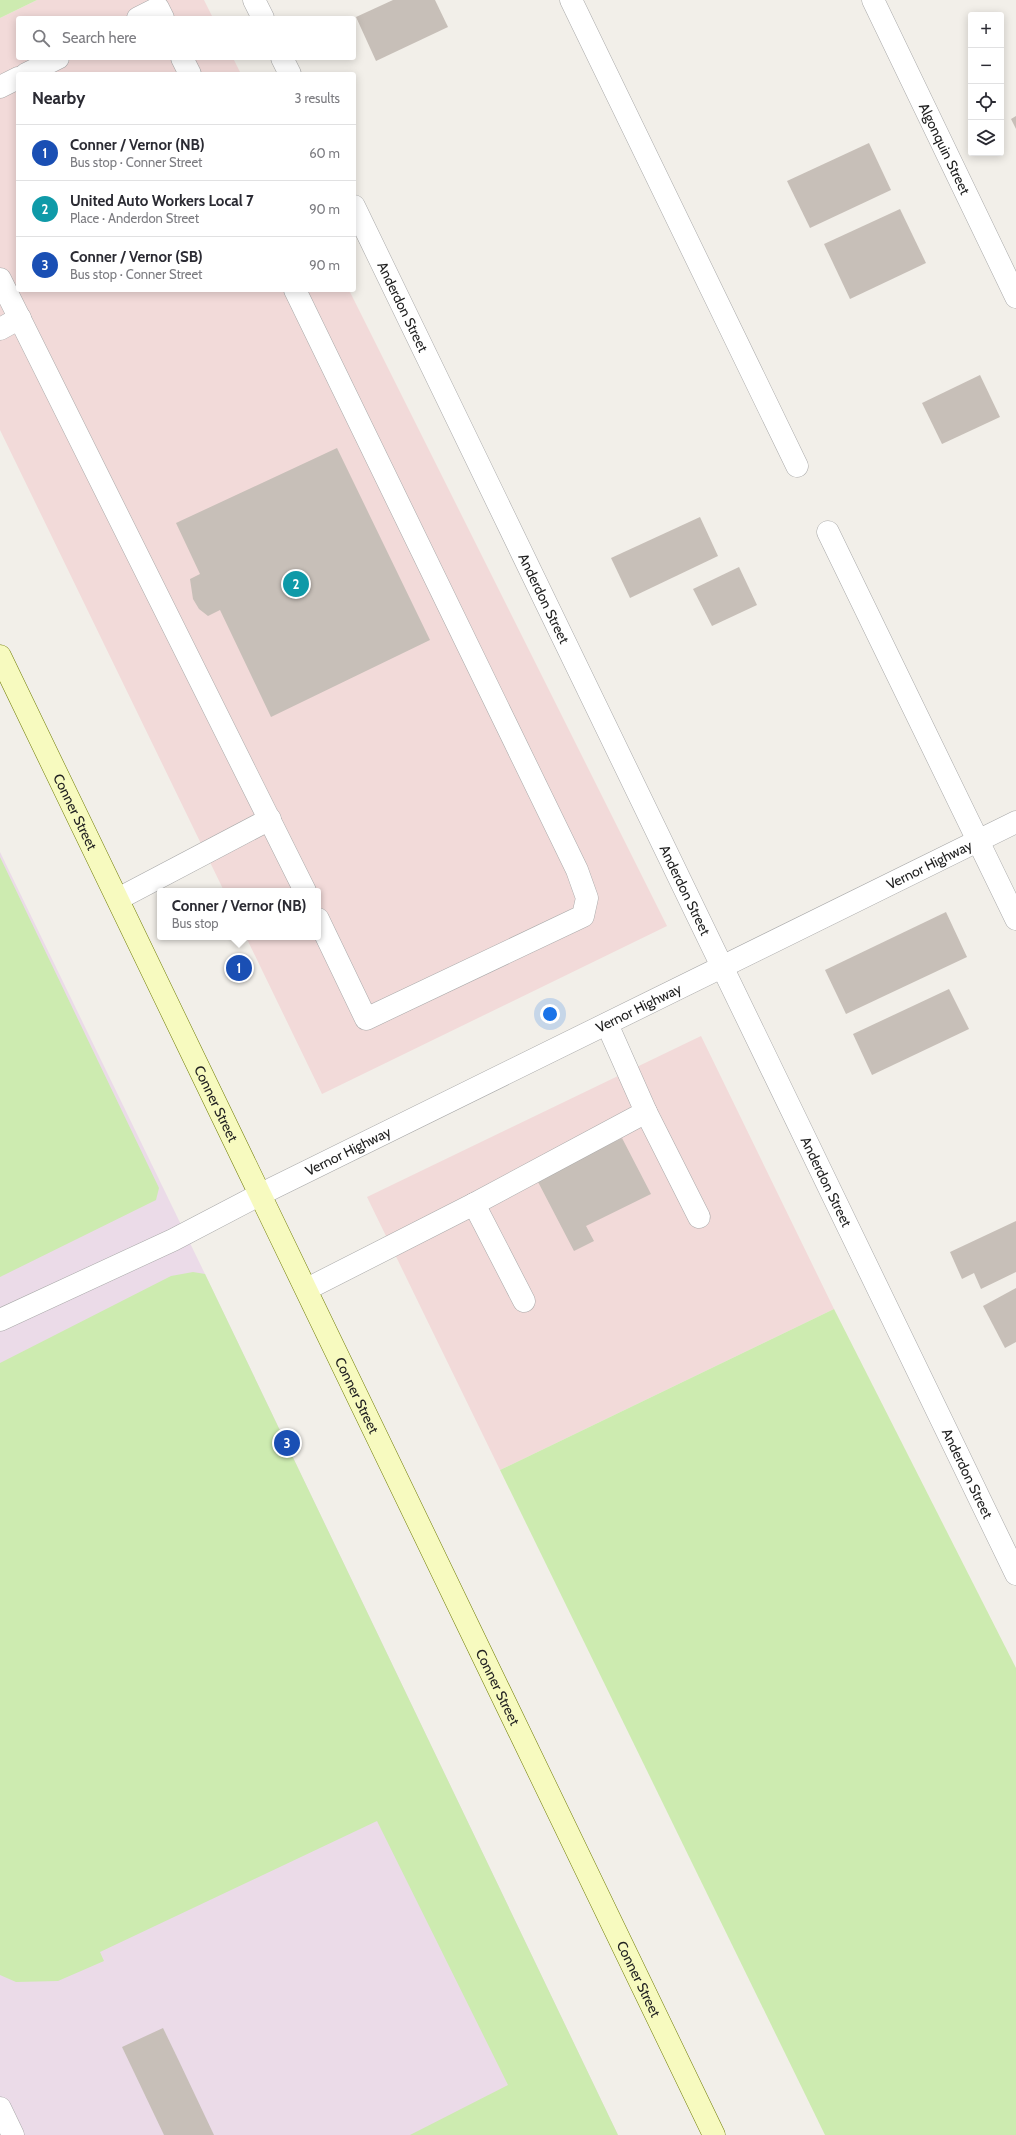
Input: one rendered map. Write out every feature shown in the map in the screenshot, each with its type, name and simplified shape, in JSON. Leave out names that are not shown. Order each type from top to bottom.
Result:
[{"type":"main road","name":"Conner Street","points":[[0,656],[307,1289],[714,2135]]},
{"type":"street","points":[[254,0],[262,16]]},
{"type":"street","points":[[571,0],[797,466]]},
{"type":"street","name":"Algonquin Street","points":[[873,0],[1016,297]]},
{"type":"street","points":[[142,16],[158,8],[161,16]]},
{"type":"street","points":[[30,72],[54,60]]},
{"type":"street","points":[[183,60],[189,72]]},
{"type":"street","points":[[283,60],[289,72]]},
{"type":"street","points":[[0,87],[16,79]]},
{"type":"street","name":"Anderdon Street","points":[[356,210],[1016,1574]]},
{"type":"street","points":[[0,279],[270,819],[303,888]]},
{"type":"street","points":[[296,292],[577,870],[587,898],[583,916],[366,1019],[321,925]]},
{"type":"street","points":[[0,329],[20,318]]},
{"type":"street","points":[[828,532],[1016,919]]},
{"type":"street","points":[[118,899],[270,819]]},
{"type":"street","name":"Vernor Highway","points":[[0,1320],[174,1240],[261,1194],[1016,822]]},
{"type":"street","points":[[607,1024],[646,1112],[699,1217]]},
{"type":"street","points":[[307,1289],[474,1204],[646,1112]]},
{"type":"street","points":[[474,1204],[524,1301]]},
{"type":"street","points":[[0,2108],[13,2135]]},
{"type":"shaded area","points":[[37,0],[204,0],[212,16],[16,16],[16,60],[234,60],[240,72],[16,72],[16,292],[350,292],[667,926],[322,1094],[247,940],[321,940],[321,888],[223,888],[0,430],[0,18]]},
{"type":"shaded area","points":[[0,852],[205,1274],[618,2135],[0,2135]]},
{"type":"shaded area","points":[[701,1036],[834,1309],[500,1470],[367,1197]]},
{"type":"green space","points":[[0,0],[37,0],[0,18]]},
{"type":"green space","points":[[0,857],[159,1188],[156,1200],[0,1277]]},
{"type":"green space","points":[[193,1272],[205,1274],[618,2135],[410,2135],[508,2085],[377,1821],[100,1952],[104,1961],[58,1981],[16,1982],[0,1975],[0,1363],[171,1276]]},
{"type":"green space","points":[[834,1309],[1016,1668],[1016,2135],[825,2135],[500,1470]]},
{"type":"building","points":[[393,0],[435,0],[448,27],[376,61],[356,17]]},
{"type":"building","points":[[1016,116],[1016,129],[1011,119]]},
{"type":"building","points":[[869,143],[891,190],[810,228],[787,181]]},
{"type":"building","points":[[900,209],[926,263],[850,299],[824,244]]},
{"type":"building","points":[[980,375],[1000,417],[942,444],[922,403]]},
{"type":"building","points":[[337,448],[430,640],[271,717],[220,610],[208,616],[199,609],[193,599],[190,579],[200,574],[176,523]]},
{"type":"building","points":[[700,517],[718,556],[630,598],[611,558]]},
{"type":"building","points":[[739,567],[757,605],[712,626],[693,589]]},
{"type":"building","points":[[946,912],[967,957],[846,1014],[825,970]]},
{"type":"building","points":[[949,989],[969,1029],[872,1075],[853,1034]]},
{"type":"building","points":[[622,1138],[651,1194],[586,1226],[594,1241],[574,1251],[537,1180]]},
{"type":"building","points":[[1016,1221],[1016,1272],[981,1289],[974,1273],[962,1279],[950,1252]]},
{"type":"building","points":[[1016,1288],[1016,1342],[1005,1348],[983,1306]]},
{"type":"building","points":[[163,2028],[214,2135],[164,2135],[122,2047]]},
{"type":"place","name":"United Auto Workers Local 7","points":[[296,584]]},
{"type":"place","name":"Conner / Vernor (NB)","points":[[239,968]]},
{"type":"place","name":"Conner / Vernor (SB)","points":[[287,1443]]}]
